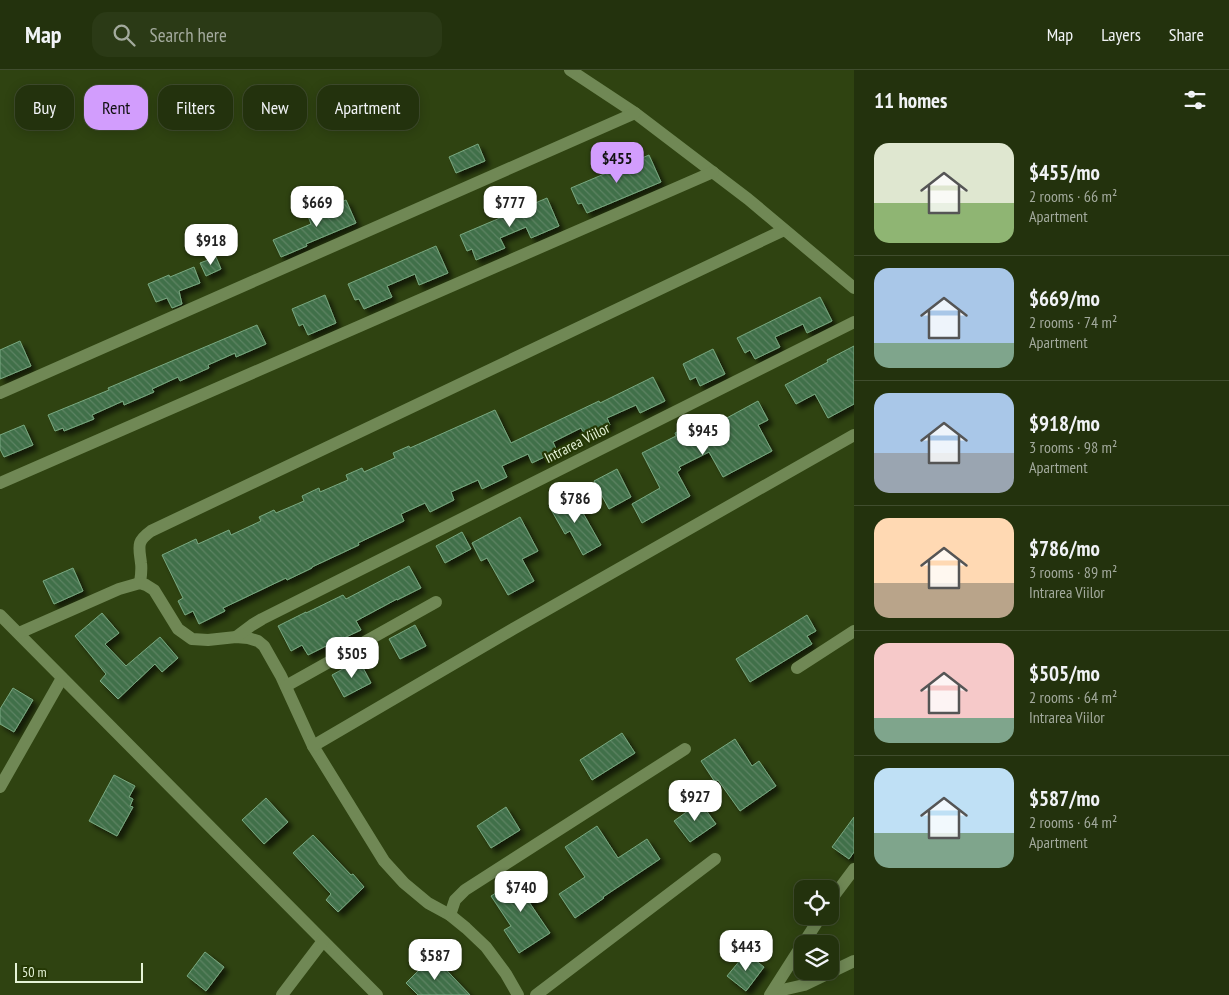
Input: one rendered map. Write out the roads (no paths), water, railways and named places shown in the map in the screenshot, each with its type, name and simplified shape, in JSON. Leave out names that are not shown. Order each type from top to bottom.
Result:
[{"type":"street","points":[[570,70],[635,113],[713,172],[854,288]]},
{"type":"street","points":[[0,393],[635,113]]},
{"type":"street","points":[[0,483],[713,172]]},
{"type":"street","points":[[140,583],[142,564],[139,544],[143,537],[151,531],[784,230]]},
{"type":"street","name":"Intrarea Viilor","points":[[236,637],[262,619],[854,322]]},
{"type":"street","points":[[313,746],[513,629],[854,435]]},
{"type":"street","points":[[19,633],[119,589],[140,583],[154,590],[178,630],[192,639],[208,640],[236,637],[258,641],[264,646],[286,686],[313,746],[384,861],[404,883],[428,903],[450,915],[486,947],[506,974],[518,995]]},
{"type":"street","points":[[286,686],[436,602]]},
{"type":"street","points":[[0,615],[376,995]]},
{"type":"street","points":[[797,668],[854,631]]},
{"type":"street","points":[[0,787],[62,678]]},
{"type":"street","points":[[450,915],[455,900],[465,890],[685,749]]},
{"type":"street","points":[[536,995],[715,859]]},
{"type":"street","points":[[839,889],[854,869]]},
{"type":"street","points":[[282,995],[323,941]]},
{"type":"street","points":[[772,993],[794,958]]},
{"type":"street","points":[[772,993],[804,985],[854,961]]}]
